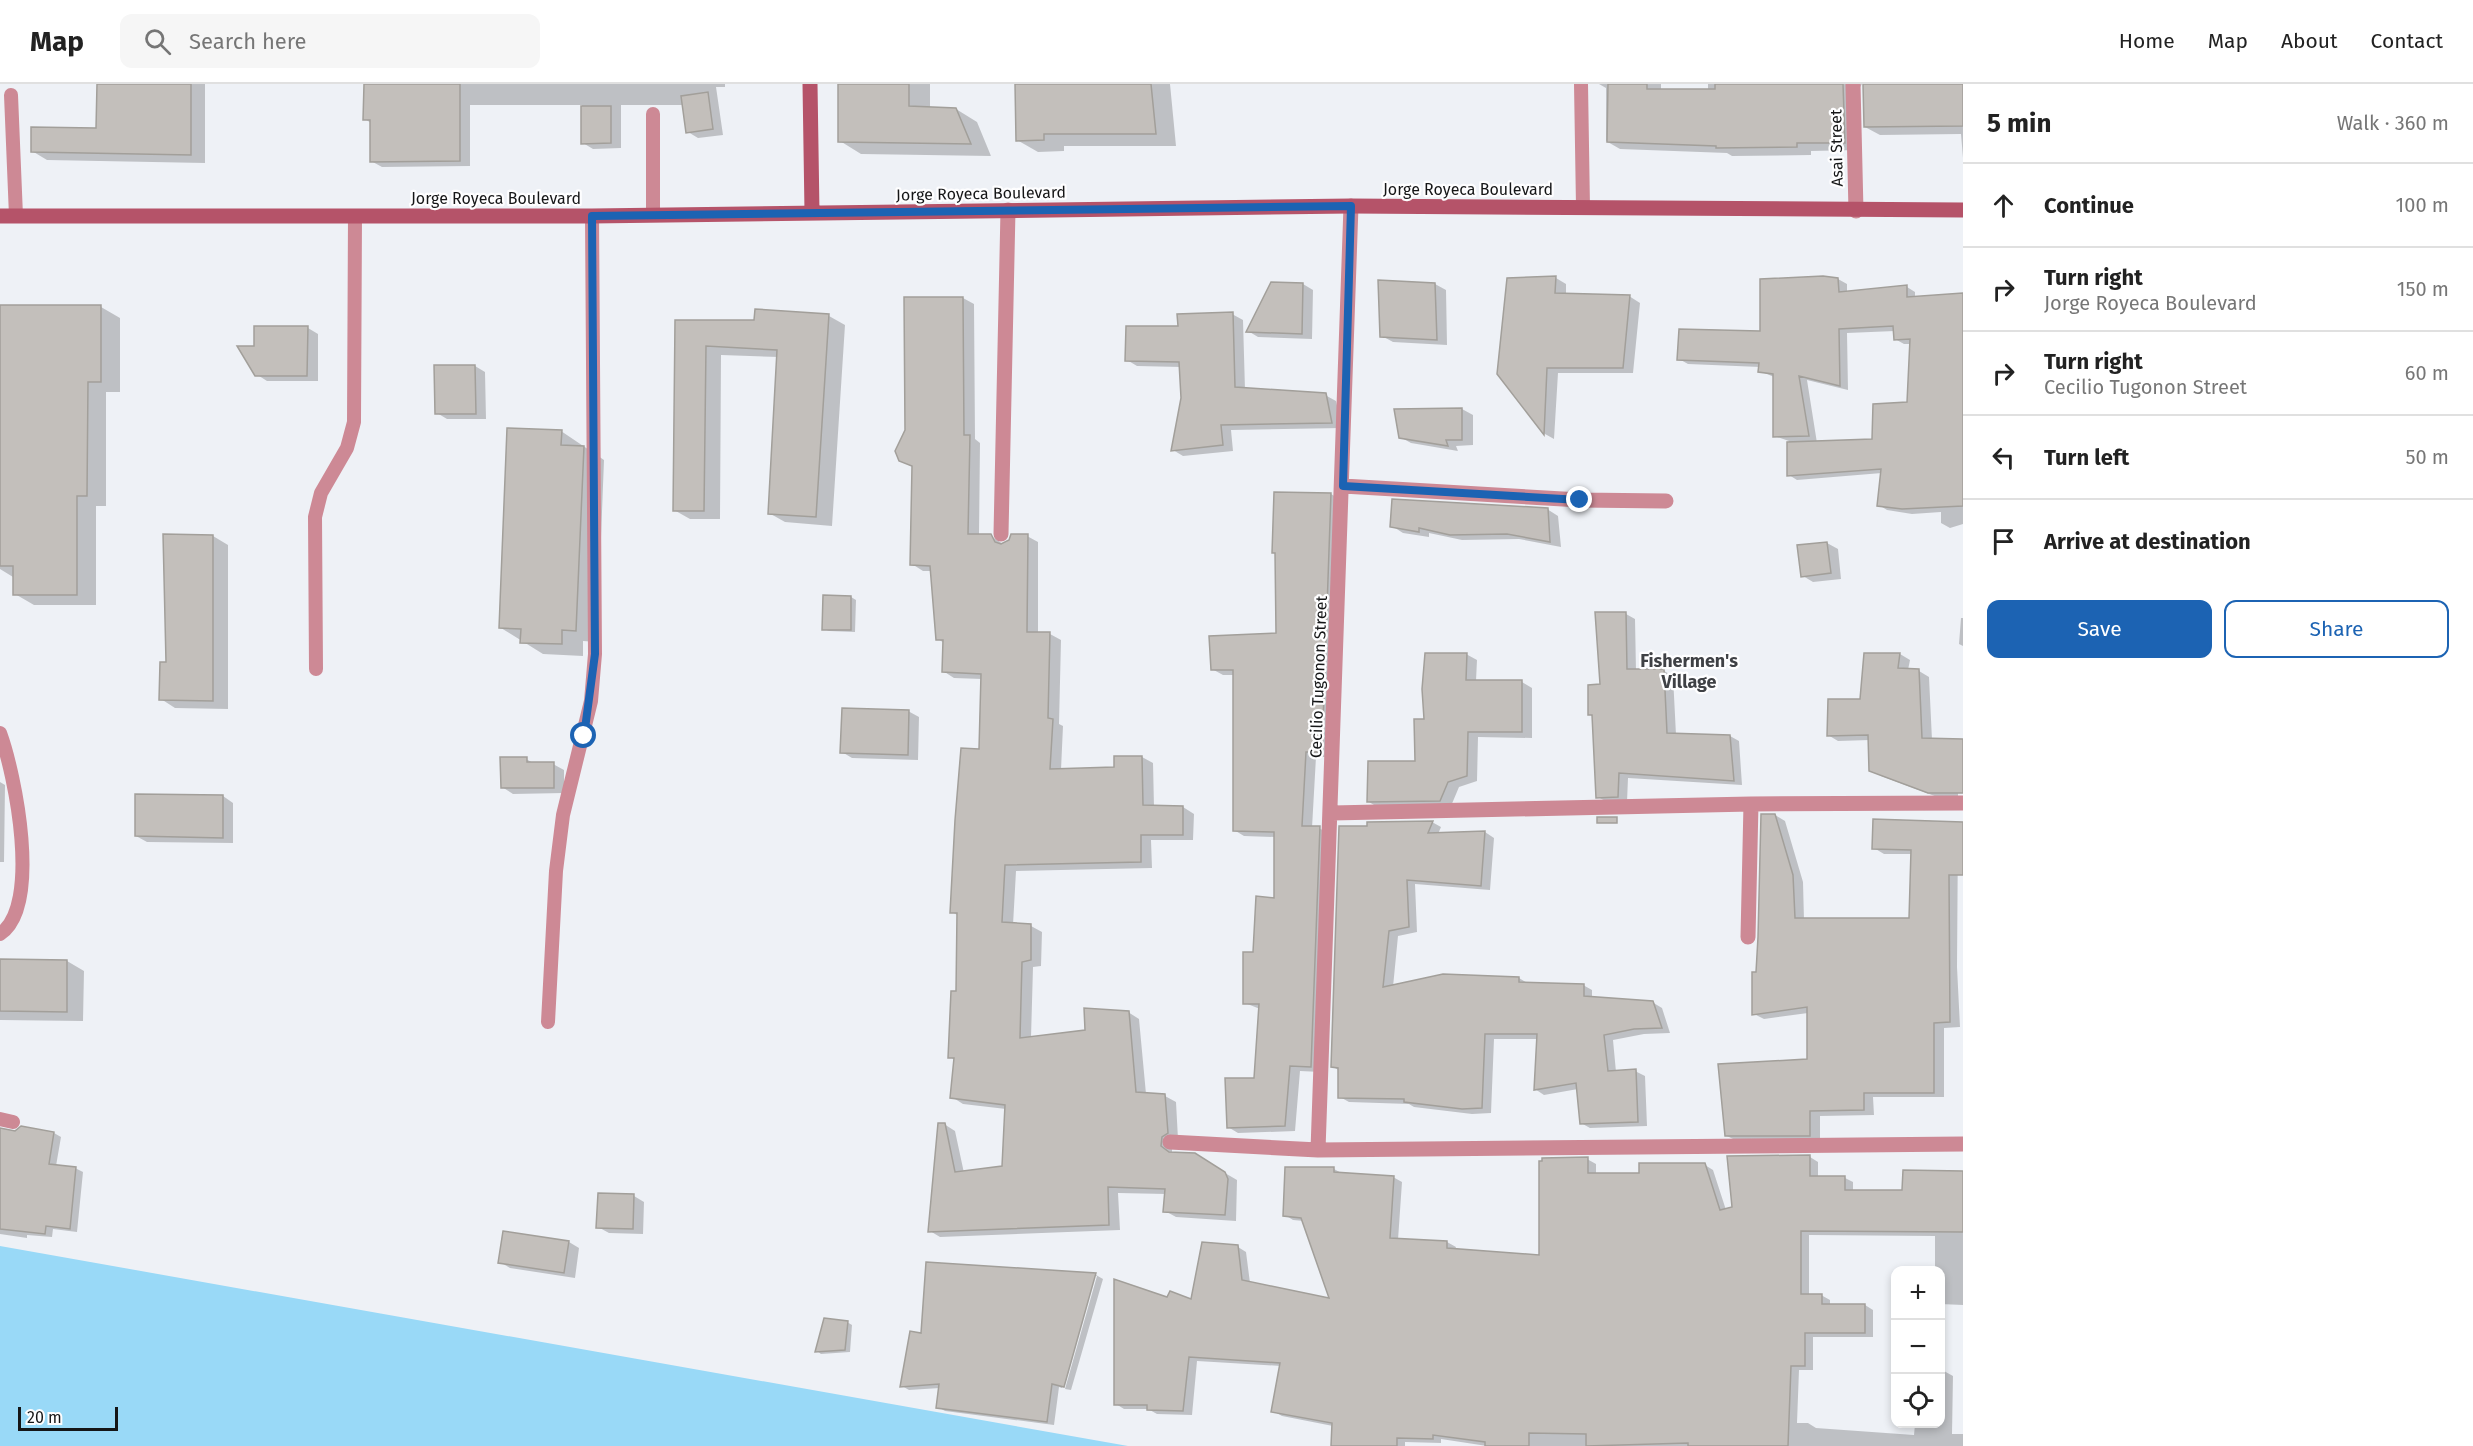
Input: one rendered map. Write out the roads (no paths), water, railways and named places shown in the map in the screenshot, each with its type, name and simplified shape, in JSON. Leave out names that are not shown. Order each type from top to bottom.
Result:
[{"type":"street","points":[[810,84],[812,212]]},
{"type":"street","name":"Asai Street","points":[[1853,84],[1856,211]]},
{"type":"street","name":"Jorge Royeca Boulevard","points":[[8,216],[592,216],[1351,206],[1963,210]]},
{"type":"street","name":"Cecilio Tugonon Street","points":[[1318,1149],[1332,813],[1351,206]]},
{"type":"street","points":[[1001,534],[1008,210]]},
{"type":"street","points":[[1343,486],[1580,500],[1666,501]]},
{"type":"street","points":[[1332,813],[1963,802]]},
{"type":"street","points":[[1748,937],[1751,804]]},
{"type":"street","points":[[1170,1142],[1318,1149],[1963,1144]]},
{"type":"lane","points":[[1581,84],[1583,207]]},
{"type":"lane","points":[[8,216],[11,95]]},
{"type":"lane","points":[[653,114],[653,214]]},
{"type":"lane","points":[[316,669],[315,517],[321,493],[347,448],[354,422],[355,216]]},
{"type":"lane","points":[[548,1022],[557,860],[563,815],[591,701],[595,654],[592,216]]},
{"type":"lane","points":[[0,733],[16,788],[23,836],[16,914],[6,930],[0,934]]},
{"type":"water","points":[[0,1246],[1128,1446],[0,1446]]},
{"type":"district","name":"Fishermen's Village","points":[[1689,671]]}]
